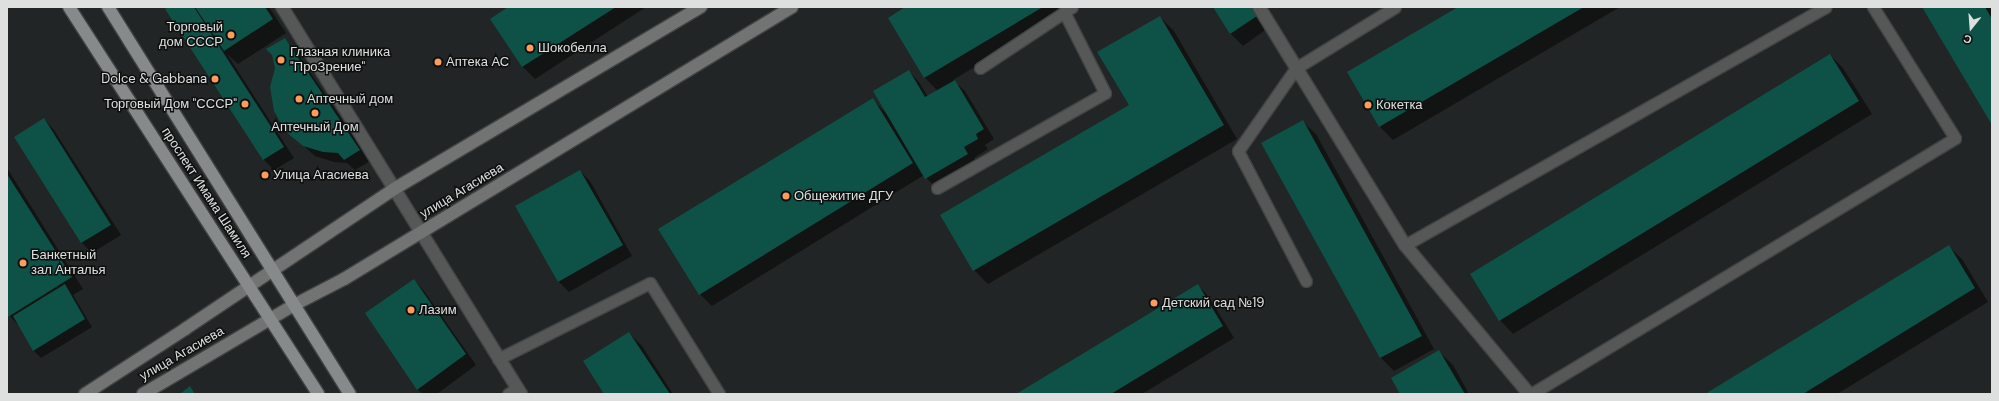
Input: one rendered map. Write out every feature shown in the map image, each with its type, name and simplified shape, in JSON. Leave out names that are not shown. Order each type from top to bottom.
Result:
[{"type":"main road","name":"проспект Имама Шамиля","points":[[69,7],[318,394]]},
{"type":"main road","name":"проспект Имама Шамиля","points":[[108,7],[350,394]]},
{"type":"main road","name":"улица Агасиева","points":[[85,394],[394,189],[701,7]]},
{"type":"main road","name":"улица Агасиева","points":[[142,394],[294,305],[344,279],[785,9]]},
{"type":"street","points":[[282,7],[422,232],[498,359],[515,392]]},
{"type":"street","points":[[1259,7],[1405,245],[1530,394]]},
{"type":"lane","points":[[1306,282],[1238,151],[1296,68],[1395,7]]},
{"type":"lane","points":[[1405,245],[1825,7]]},
{"type":"lane","points":[[1530,394],[1955,138],[1873,7]]},
{"type":"lane","points":[[937,188],[1105,93],[1068,10],[980,68]]},
{"type":"lane","points":[[498,359],[650,283],[719,394]]},
{"type":"building","points":[[168,7],[194,7],[284,147],[263,160],[165,9]]},
{"type":"building","name":"Торговый дом СССР","points":[[195,7],[265,7],[273,19],[224,51]]},
{"type":"building","points":[[508,7],[616,7],[522,67],[490,19]]},
{"type":"building","points":[[905,7],[1043,7],[924,78],[888,18]]},
{"type":"building","points":[[1213,7],[1252,7],[1257,16],[1230,34]]},
{"type":"building","points":[[1458,7],[1584,7],[1379,127],[1347,72]]},
{"type":"building","points":[[1922,7],[1985,7],[1992,19],[1992,125]]},
{"type":"building","points":[[1160,16],[1224,125],[973,271],[940,215],[1129,105],[1097,52]]},
{"type":"building","name":"Аптечный дом","points":[[285,38],[360,150],[344,160],[338,153],[323,152],[303,146],[285,131],[274,111],[270,87],[275,68],[272,55],[266,49]]},
{"type":"building","points":[[1830,54],[1859,101],[1499,321],[1470,274]]},
{"type":"building","points":[[909,70],[925,97],[955,80],[984,129],[976,134],[978,139],[964,147],[968,154],[925,179],[873,91]]},
{"type":"building","name":"Общежитие ДГУ","points":[[873,98],[913,163],[699,295],[658,229]]},
{"type":"building","points":[[44,118],[111,225],[81,243],[14,137]]},
{"type":"building","points":[[1303,120],[1422,336],[1380,358],[1261,143]]},
{"type":"building","points":[[580,170],[623,245],[558,282],[515,206]]},
{"type":"building","points":[[7,174],[72,277],[8,317],[7,314]]},
{"type":"building","points":[[1949,245],[1975,288],[1803,394],[1705,394]]},
{"type":"building","points":[[414,279],[466,354],[417,390],[365,313]]},
{"type":"building","points":[[65,284],[85,319],[33,351],[13,316]]},
{"type":"building","points":[[1198,284],[1223,326],[1111,394],[1016,394]]},
{"type":"building","points":[[629,332],[670,394],[604,394],[583,361]]},
{"type":"building","points":[[1439,350],[1465,394],[1400,394],[1391,378]]},
{"type":"building","points":[[190,386],[195,394],[180,394]]},
{"type":"place","name":"Торговый дом СССР","points":[[231,35]]},
{"type":"place","name":"Шокобелла","points":[[530,48]]},
{"type":"place","name":"Глазная клиника \"ПроЗрение\"","points":[[281,60]]},
{"type":"place","name":"Аптека АС","points":[[438,62]]},
{"type":"place","name":"Dolce & Gabbana","points":[[215,79]]},
{"type":"place","name":"Аптечный дом","points":[[299,99]]},
{"type":"place","name":"Торговый Дом \"СССР\"","points":[[245,104]]},
{"type":"place","name":"Кокетка","points":[[1368,105]]},
{"type":"place","name":"Аптечный Дом","points":[[315,113]]},
{"type":"place","name":"Улица Агасиева","points":[[265,175]]},
{"type":"place","name":"Общежитие ДГУ","points":[[786,196]]},
{"type":"place","name":"Банкетный зал Анталья","points":[[23,263]]},
{"type":"place","name":"Детский сад №19","points":[[1154,303]]},
{"type":"place","name":"Лазим","points":[[411,310]]}]
